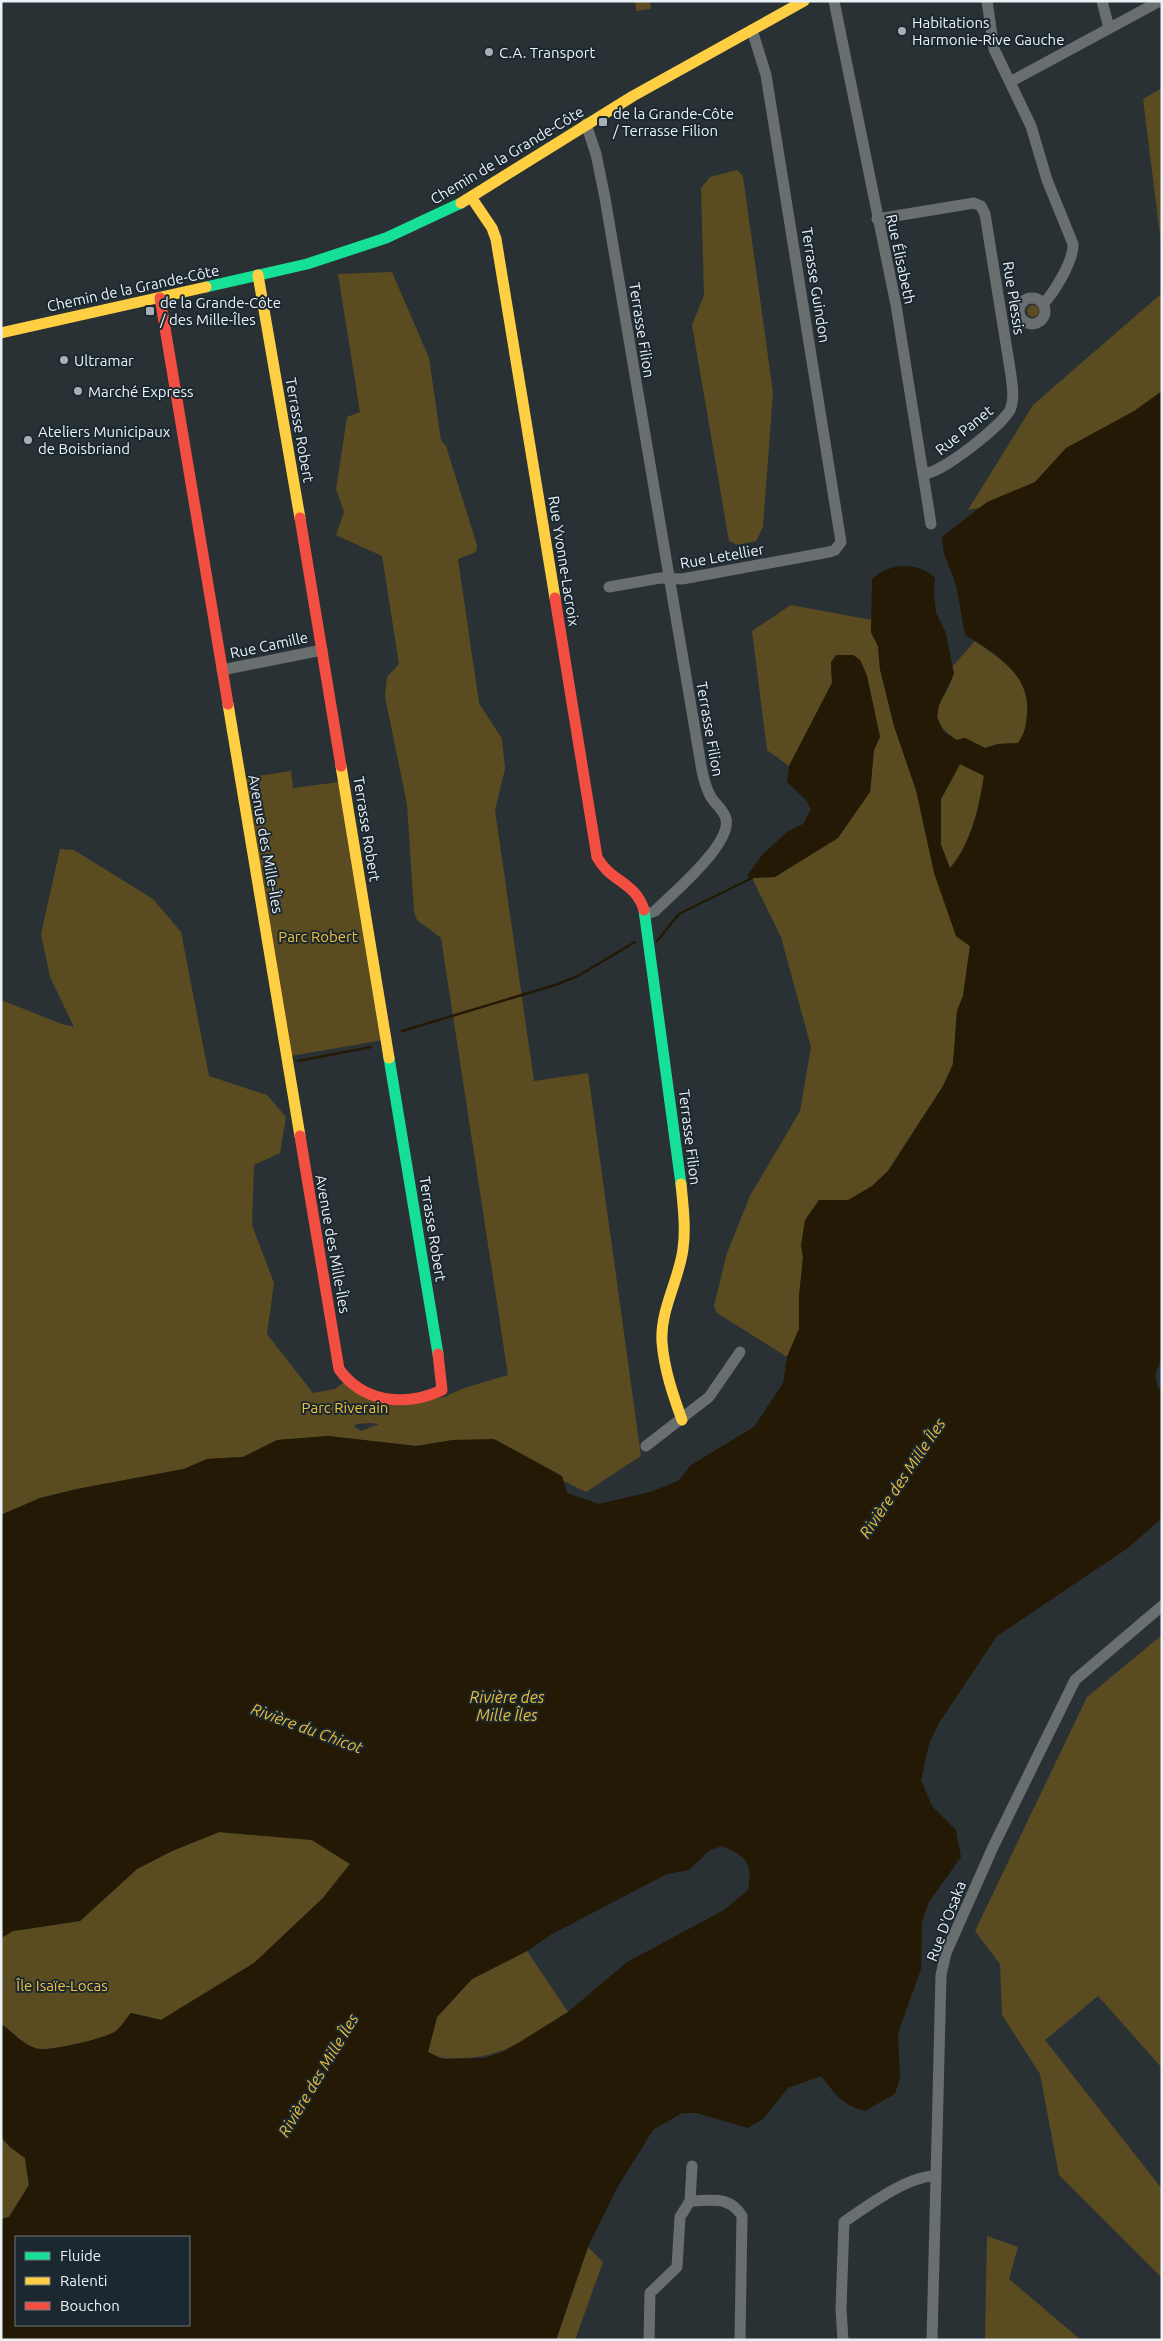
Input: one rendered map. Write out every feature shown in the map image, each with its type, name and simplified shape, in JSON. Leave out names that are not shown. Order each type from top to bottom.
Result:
[{"type":"street","name":"Chemin de la Grande-Côte","points":[[1,333],[319,261],[360,248],[417,225],[471,197],[586,124],[804,1]]},
{"type":"street","name":"Rue Élisabeth","points":[[834,1],[877,220],[898,312],[931,524]]},
{"type":"street","points":[[987,1],[994,49],[1034,135],[1047,180],[1073,244],[1072,254],[1053,292],[1043,304]]},
{"type":"street","points":[[1102,1],[1109,28]]},
{"type":"street","points":[[1010,82],[1160,1]]},
{"type":"street","name":"Terrasse Guindon","points":[[752,30],[763,60],[767,84],[841,534],[838,547]]},
{"type":"street","name":"Terrasse Filion","points":[[586,124],[596,154],[605,198],[668,578],[704,779],[709,794],[724,815],[726,822],[721,839],[701,865],[655,911],[645,916],[683,1201],[683,1249],[663,1324],[662,1342],[668,1384],[682,1420]]},
{"type":"street","name":"Rue Yvonne-Lacroix","points":[[471,197],[492,228],[496,239],[598,857],[601,865],[608,873],[635,889],[643,904],[645,916]]},
{"type":"street","name":"Rue Plessis","points":[[877,220],[968,203],[980,204],[985,214],[1011,375],[1012,399]]},
{"type":"street","name":"Terrasse Robert","points":[[258,275],[322,650],[443,1388]]},
{"type":"street","name":"Avenue des Mille-Îles","points":[[160,298],[339,1369],[350,1381],[385,1400],[431,1394],[440,1392],[443,1388]]},
{"type":"street","name":"Rue Panet","points":[[924,474],[939,470],[986,434],[1008,412],[1012,399]]},
{"type":"street","name":"Rue Letellier","points":[[609,587],[652,579],[668,578],[679,580],[832,551],[838,547]]},
{"type":"street","name":"Rue Camille","points":[[222,670],[322,650]]},
{"type":"street","points":[[646,1446],[682,1420],[709,1397],[740,1352]]},
{"type":"street","name":"Rue D'Osaka","points":[[932,2340],[941,1975],[946,1953],[993,1847],[1075,1680],[1162,1606]]},
{"type":"street","points":[[649,2340],[650,2293],[677,2267],[680,2217],[690,2201],[692,2166]]},
{"type":"street","points":[[843,2340],[841,2308],[844,2222],[869,2205],[907,2184],[926,2176],[936,2176]]},
{"type":"street","points":[[690,2201],[726,2201],[736,2206],[742,2216],[740,2340]]},
{"type":"green space","points":[[635,1],[650,1],[651,9],[636,11]]},
{"type":"green space","points":[[1162,88],[1162,251],[1143,99]]},
{"type":"green space","points":[[737,170],[743,176],[773,392],[763,527],[756,541],[737,545],[729,541],[692,325],[704,295],[701,188],[710,177]]},
{"type":"green space","name":"Parc Riverain","points":[[392,272],[429,358],[441,440],[446,446],[477,545],[476,552],[458,559],[479,703],[502,739],[505,769],[495,810],[534,1081],[588,1073],[641,1456],[586,1492],[521,1460],[453,1440],[416,1446],[328,1436],[278,1440],[243,1457],[207,1459],[184,1469],[77,1489],[40,1498],[1,1515],[1,1000],[74,1027],[50,977],[41,934],[60,849],[74,850],[153,899],[181,932],[209,1076],[267,1095],[286,1117],[280,1153],[254,1165],[252,1225],[274,1283],[267,1334],[313,1393],[335,1389],[344,1382],[376,1402],[444,1397],[464,1388],[508,1375],[441,938],[417,920],[414,912],[407,804],[385,697],[387,677],[399,664],[382,556],[336,535],[344,512],[336,489],[347,417],[360,412],[338,274]],"holes":[[[369,1423],[379,1424],[361,1431],[354,1426]]]},
{"type":"green space","points":[[1162,293],[1162,428],[1032,497],[968,510],[1033,405]]},
{"type":"green space","points":[[1033,305],[1039,311],[1033,317],[1027,311]]},
{"type":"green space","points":[[791,605],[872,620],[871,632],[878,646],[880,669],[894,726],[916,790],[956,936],[970,946],[963,996],[957,1011],[953,1064],[943,1086],[888,1171],[872,1186],[848,1201],[819,1200],[801,1245],[803,1258],[799,1297],[799,1329],[787,1357],[717,1313],[714,1306],[727,1253],[750,1196],[800,1111],[811,1047],[781,937],[752,878],[775,877],[870,792],[874,750],[880,737],[867,676],[860,660],[853,655],[831,662],[832,683],[789,766],[767,750],[752,631]]},
{"type":"green space","points":[[975,641],[996,656],[1013,672],[1025,692],[1027,722],[1024,734],[1018,743],[998,744],[985,748],[965,738],[957,740],[944,730],[938,720],[937,712],[952,677],[952,667]]},
{"type":"green space","points":[[960,764],[984,775],[980,800],[969,836],[950,869],[941,845],[941,799]]},
{"type":"green space","name":"Parc Robert","points":[[291,771],[293,788],[339,782],[383,1040],[291,1056],[244,778]]},
{"type":"green space","points":[[1162,1635],[1162,2068],[1098,1996],[1045,2040],[1162,2189],[1162,2278],[1059,2175],[1040,2074],[1002,2015],[1000,1964],[975,1931],[1087,1697]]},
{"type":"green space","name":"Île Isaïe-Locas","points":[[219,1832],[312,1840],[350,1864],[323,1898],[254,1963],[161,2020],[131,2013],[116,2031],[110,2034],[76,2044],[41,2049],[25,2043],[1,2024],[1,1938],[13,1931],[80,1921],[137,1869],[172,1851]]},
{"type":"green space","points":[[527,1951],[568,2012],[518,2043],[492,2054],[478,2057],[448,2058],[428,2052],[437,2017],[472,1979]]},
{"type":"green space","points":[[1,2137],[10,2147],[25,2158],[29,2185],[9,2217],[1,2219]]},
{"type":"green space","points":[[987,2236],[1018,2247],[1009,2279],[1081,2340],[985,2340]]},
{"type":"green space","points":[[588,2247],[603,2262],[575,2340],[556,2340]]},
{"type":"water","name":"Rivière des Mille Îles","points":[[1162,391],[1162,1358],[1155,1375],[1158,1388],[1162,1390],[1162,1518],[1128,1548],[997,1636],[939,1723],[929,1744],[921,1780],[932,1806],[956,1830],[961,1857],[929,1902],[922,1921],[921,1969],[898,2033],[900,2078],[895,2094],[865,2111],[844,2102],[821,2076],[788,2088],[763,2119],[748,2128],[696,2113],[682,2113],[653,2130],[617,2188],[588,2247],[556,2340],[1,2340],[1,2219],[9,2217],[29,2185],[25,2158],[10,2147],[1,2137],[1,2024],[25,2043],[41,2049],[76,2044],[110,2034],[118,2029],[131,2013],[161,2020],[254,1963],[323,1898],[350,1864],[312,1840],[219,1832],[172,1851],[137,1869],[80,1921],[13,1931],[1,1938],[1,1515],[40,1498],[77,1489],[184,1469],[207,1459],[243,1457],[277,1440],[328,1436],[416,1446],[453,1440],[494,1439],[562,1476],[567,1493],[599,1504],[650,1492],[678,1481],[691,1465],[754,1427],[783,1383],[787,1357],[799,1329],[799,1297],[803,1258],[801,1245],[805,1220],[819,1200],[848,1200],[872,1186],[888,1171],[943,1086],[953,1064],[957,1011],[963,996],[970,946],[956,936],[934,873],[916,790],[894,726],[880,669],[878,646],[871,632],[872,579],[887,570],[904,566],[920,569],[935,578],[934,596],[936,613],[946,633],[954,674],[939,705],[937,717],[944,732],[957,740],[965,738],[985,748],[998,744],[1018,743],[1024,733],[1027,718],[1027,700],[1024,688],[1009,667],[999,657],[965,635],[956,585],[944,553],[942,537],[987,502],[1035,482],[1066,448],[1134,411]],"holes":[[[960,764],[984,776],[980,800],[969,836],[958,858],[950,868],[941,845],[941,799]],[[722,1846],[743,1857],[750,1873],[748,1890],[724,1910],[627,1962],[568,2012],[505,2051],[484,2058],[442,2059],[428,2052],[437,2017],[472,1979],[527,1951],[552,1934],[667,1874],[689,1870],[710,1850]]]},
{"type":"water","points":[[836,655],[853,655],[860,660],[867,676],[880,737],[874,750],[870,792],[838,838],[775,877],[752,878],[747,876],[762,855],[787,832],[803,824],[811,809],[806,800],[787,782],[789,766],[832,683],[831,662]]},
{"type":"waterway","points":[[657,941],[679,914],[752,878]]},
{"type":"waterway","points":[[402,1031],[555,985],[578,976],[635,942]]},
{"type":"waterway","points":[[298,1061],[371,1047]]},
{"type":"traffic: fast","points":[[206,287],[307,264],[386,238],[461,203]]},
{"type":"traffic: fast","points":[[644,910],[681,1184]]},
{"type":"traffic: fast","points":[[389,1058],[438,1354]]},
{"type":"traffic: slow","points":[[461,203],[633,96],[804,1]]},
{"type":"traffic: slow","points":[[471,197],[492,228],[496,239],[555,598]]},
{"type":"traffic: slow","points":[[258,275],[300,518]]},
{"type":"traffic: slow","points":[[1,333],[206,287]]},
{"type":"traffic: slow","points":[[228,704],[300,1136]]},
{"type":"traffic: slow","points":[[341,766],[389,1058]]},
{"type":"traffic: slow","points":[[681,1184],[684,1241],[681,1261],[664,1318],[662,1342],[667,1372],[682,1420]]},
{"type":"traffic: jam","points":[[160,298],[228,704]]},
{"type":"traffic: jam","points":[[300,518],[341,766]]},
{"type":"traffic: jam","points":[[555,598],[597,857],[609,872],[635,893],[644,910]]},
{"type":"traffic: jam","points":[[300,1136],[339,1369],[360,1389],[373,1395],[386,1399],[414,1399],[442,1390],[438,1354]]},
{"type":"place","name":"Habitations Harmonie-Rive Gauche","points":[[902,31]]},
{"type":"place","name":"C.A. Transport","points":[[489,52]]},
{"type":"place","name":"de la Grande-Côte / Terrasse Filion","points":[[603,122]]},
{"type":"place","name":"de la Grande-Côte / des Mille-Îles","points":[[150,311]]},
{"type":"place","name":"Ultramar","points":[[64,360]]},
{"type":"place","name":"Marché Express","points":[[78,391]]},
{"type":"place","name":"Ateliers Municipaux de Boisbriand","points":[[28,440]]},
{"type":"water label","name":"Rivière du Chicot","points":[[307,1728]]}]
